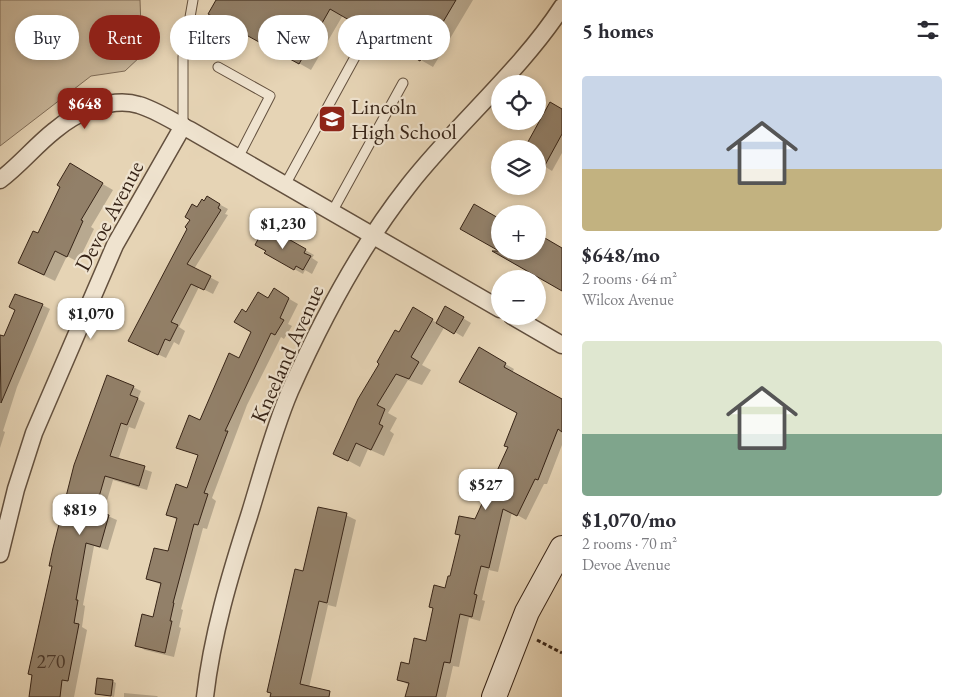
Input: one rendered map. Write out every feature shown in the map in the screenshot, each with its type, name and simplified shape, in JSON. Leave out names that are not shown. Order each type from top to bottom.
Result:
[{"type":"street","name":"Kneeland Avenue","points":[[206,697],[208,672],[227,585],[290,392],[333,301],[373,236],[409,184],[530,48],[562,7]]},
{"type":"street","points":[[0,180],[17,168],[54,130],[91,108],[115,103],[138,104],[183,126],[491,304]]},
{"type":"street","name":"Devoe Avenue","points":[[0,554],[16,489],[34,433],[115,245],[183,126]]},
{"type":"street","points":[[528,325],[562,345]]},
{"type":"street","points":[[494,697],[518,631],[562,548]]},
{"type":"lane","points":[[183,126],[183,57],[193,0]]},
{"type":"lane","points":[[285,185],[353,60]]},
{"type":"lane","points":[[218,67],[270,96],[238,158]]},
{"type":"lane","points":[[332,212],[403,83]]},
{"type":"path","points":[[518,631],[562,653]]},
{"type":"shaded area","points":[[0,0],[140,0],[141,15],[89,15],[89,60],[137,60],[125,71],[91,76],[0,146]]},
{"type":"building","points":[[216,0],[456,0],[447,15],[340,15],[330,9],[327,15],[258,15],[258,41],[248,36],[248,15],[208,14]]},
{"type":"building","points":[[292,60],[301,60],[299,64]]},
{"type":"building","points":[[550,102],[562,109],[562,134],[546,163],[546,140],[529,140],[535,130],[546,130],[546,109]]},
{"type":"building","points":[[70,163],[103,183],[81,220],[83,221],[67,257],[55,251],[44,275],[18,263],[33,231],[38,233],[60,187],[57,185]]},
{"type":"building","points":[[207,196],[220,204],[218,208],[221,210],[187,264],[211,276],[204,290],[191,284],[171,322],[178,325],[170,341],[165,339],[158,355],[128,341],[187,229],[185,227],[190,220],[185,217],[192,204],[197,207],[202,199],[204,201]]},
{"type":"building","points":[[474,204],[491,214],[491,246],[460,229]]},
{"type":"building","points":[[264,228],[275,235],[276,232],[306,249],[304,253],[311,256],[303,270],[296,266],[294,270],[264,253],[266,251],[255,245]]},
{"type":"building","points":[[546,239],[562,248],[562,291],[546,282],[546,270],[525,270],[508,260],[546,260]]},
{"type":"building","points":[[274,288],[289,298],[280,318],[284,320],[275,335],[271,333],[225,431],[228,431],[204,493],[208,494],[198,525],[194,524],[173,603],[170,621],[172,621],[165,653],[135,646],[142,614],[153,617],[161,583],[146,579],[154,548],[168,551],[177,518],[166,515],[176,484],[187,488],[198,455],[176,448],[189,415],[200,420],[229,353],[239,358],[251,332],[234,322],[242,309],[246,312],[258,292],[268,298]]},
{"type":"building","points":[[15,294],[43,304],[1,403],[0,335],[4,336],[15,310],[9,307]]},
{"type":"building","points":[[445,306],[464,317],[454,334],[436,323]]},
{"type":"building","points":[[413,307],[433,319],[411,357],[419,362],[409,379],[396,374],[377,405],[385,409],[379,424],[383,426],[371,450],[356,443],[348,461],[333,454],[358,399],[379,364],[377,362],[395,330],[399,332]]},
{"type":"building","points":[[479,347],[506,363],[504,367],[562,399],[562,432],[558,429],[538,480],[535,479],[517,516],[503,509],[489,568],[481,566],[474,594],[477,595],[472,617],[460,614],[450,663],[444,662],[436,697],[405,697],[409,683],[397,680],[401,662],[409,664],[414,638],[426,641],[433,608],[429,607],[434,585],[445,588],[448,576],[450,576],[460,535],[455,534],[459,516],[475,519],[508,447],[504,446],[517,413],[459,382]]},
{"type":"building","points":[[107,375],[134,386],[130,395],[138,398],[127,425],[121,423],[110,456],[145,466],[139,486],[105,476],[95,511],[109,515],[100,547],[86,543],[74,623],[79,624],[68,681],[62,680],[60,697],[29,697],[32,675],[28,674],[52,566],[49,566],[53,548],[74,465]]},
{"type":"building","points":[[318,507],[347,513],[327,603],[319,601],[300,684],[330,691],[329,697],[270,697],[271,693],[267,692],[295,569],[303,571]]},
{"type":"building","points":[[97,678],[113,680],[111,696],[95,694]]},
{"type":"place","name":"Lincoln High School","points":[[332,119]]}]
